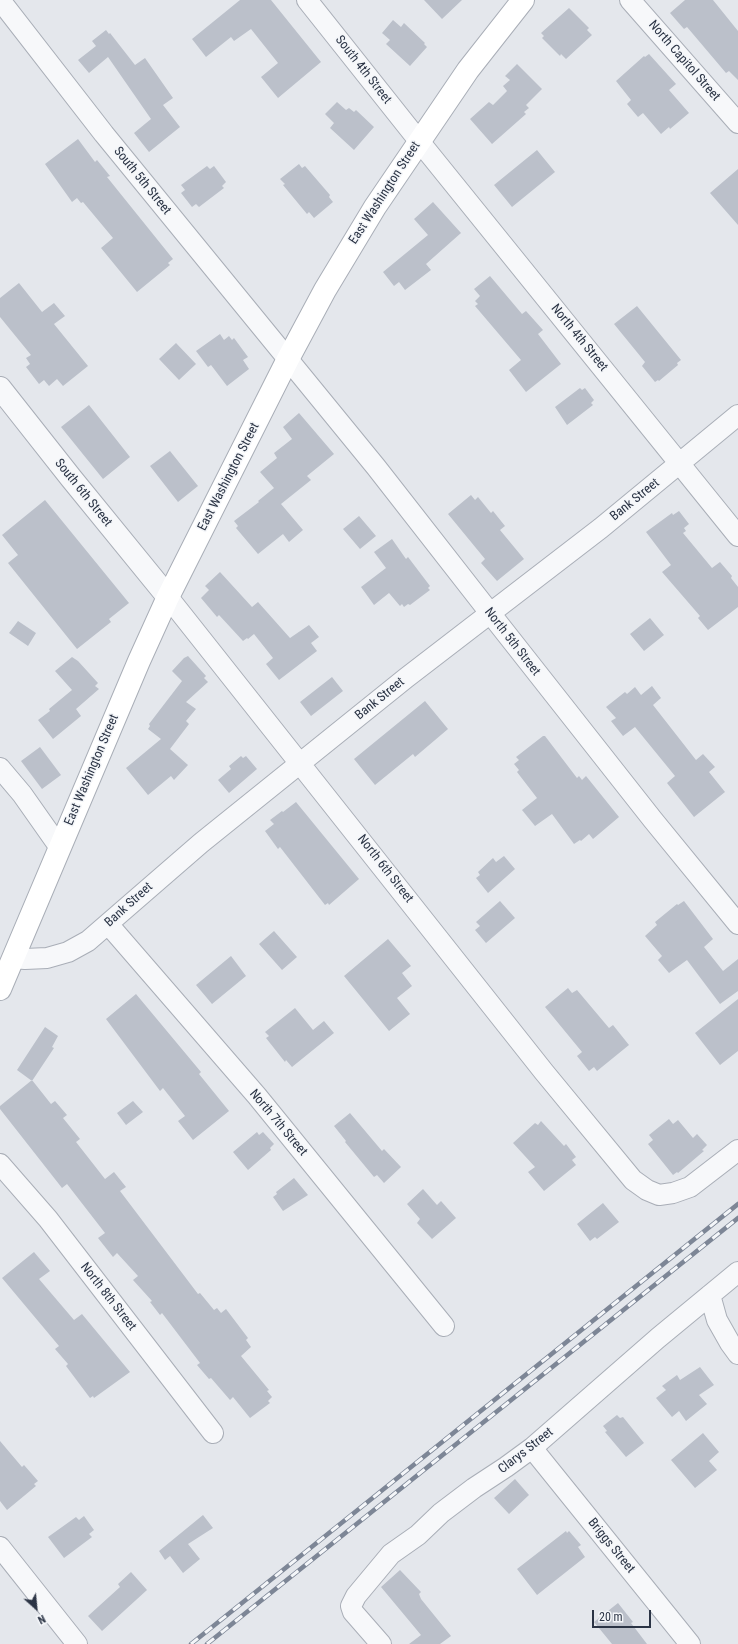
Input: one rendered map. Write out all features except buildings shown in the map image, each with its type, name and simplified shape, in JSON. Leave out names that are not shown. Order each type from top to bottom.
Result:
[{"type":"main road","name":"East Washington Street","points":[[0,989],[139,661],[168,597],[288,359],[325,290],[364,224],[468,70],[523,0]]},
{"type":"street","name":"South 5th Street","points":[[0,0],[104,134],[288,359]]},
{"type":"street","name":"South 4th Street","points":[[307,0],[419,141]]},
{"type":"street","name":"North Capitol Street","points":[[630,0],[738,123]]},
{"type":"street","name":"North 4th Street","points":[[419,141],[738,536]]},
{"type":"street","name":"North 5th Street","points":[[288,359],[376,467],[648,814],[738,924]]},
{"type":"street","name":"South 6th Street","points":[[0,388],[70,478],[168,597]]},
{"type":"street","name":"Bank Street","points":[[13,958],[47,958],[68,952],[88,941],[201,843],[301,762],[490,613],[601,528],[738,415]]},
{"type":"street","name":"North 6th Street","points":[[168,597],[301,762],[544,1072],[633,1180],[647,1190],[659,1195],[673,1193],[690,1187],[738,1150]]},
{"type":"street","points":[[0,768],[22,794],[60,848]]},
{"type":"street","name":"North 7th Street","points":[[108,924],[257,1096],[444,1326]]},
{"type":"street","name":"North 8th Street","points":[[0,1164],[48,1219],[213,1433]]},
{"type":"street","name":"Clarys Street","points":[[380,1644],[353,1612],[351,1606],[356,1596],[391,1554],[418,1535],[441,1513],[474,1488],[532,1448],[658,1338],[738,1272]]},
{"type":"street","points":[[710,1295],[717,1320],[738,1354]]},
{"type":"street","name":"Briggs Street","points":[[532,1448],[690,1644]]},
{"type":"street","points":[[0,1547],[77,1644]]},
{"type":"railway","points":[[191,1644],[738,1204]]},
{"type":"railway","points":[[207,1644],[738,1218]]}]
